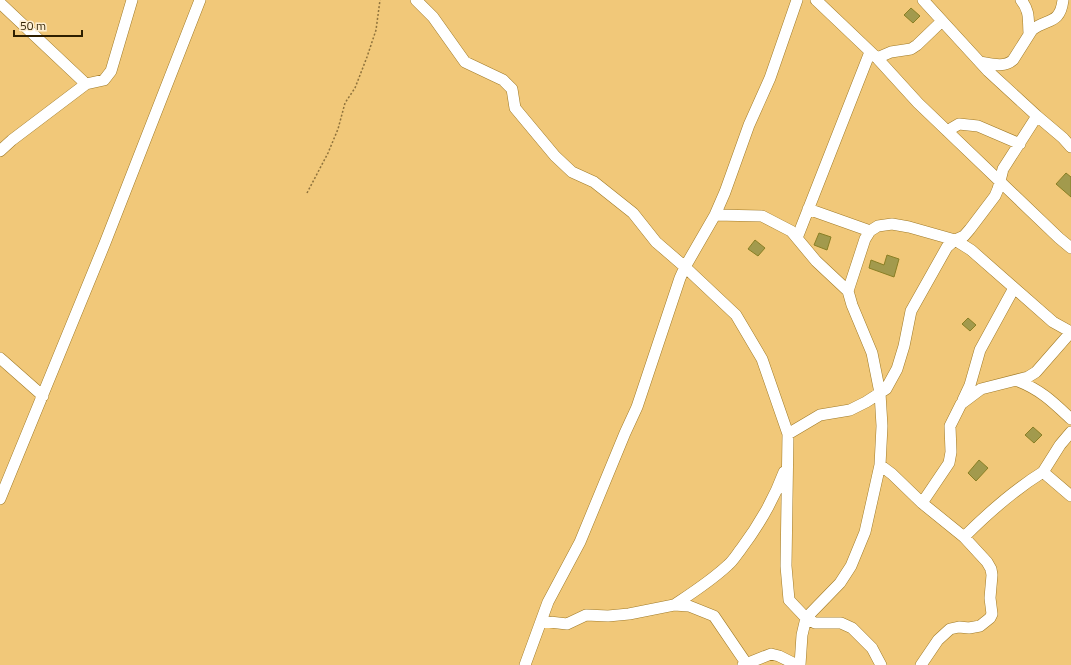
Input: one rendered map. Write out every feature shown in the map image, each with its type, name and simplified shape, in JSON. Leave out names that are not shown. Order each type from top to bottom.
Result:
[{"type":"street","points":[[0,151],[12,140],[86,84],[104,80],[111,71],[132,0]]},
{"type":"street","points":[[0,499],[106,242],[200,0]]},
{"type":"street","points":[[416,0],[433,17],[465,62],[503,80],[512,89],[515,108],[555,156],[572,172],[594,182],[633,213],[656,242],[736,315],[762,359],[788,434],[786,566],[789,600],[806,618],[815,623],[841,623],[852,628],[872,648],[881,665]]},
{"type":"street","points":[[525,665],[548,602],[580,542],[637,407],[685,267],[715,215],[725,192],[749,125],[770,78],[797,0]]},
{"type":"street","points":[[816,0],[874,55],[918,103],[1071,248]]},
{"type":"street","points":[[923,0],[980,62],[1037,116],[1067,138],[1071,148]]},
{"type":"street","points":[[1021,0],[1028,12],[1030,32]]},
{"type":"street","points":[[980,62],[1003,65],[1009,63],[1013,60],[1030,32],[1036,26],[1056,18],[1059,14],[1063,0]]},
{"type":"street","points":[[0,3],[86,84]]},
{"type":"street","points":[[874,55],[911,49],[917,46],[942,21]]},
{"type":"street","points":[[797,238],[874,55]]},
{"type":"street","points":[[788,434],[820,415],[850,410],[886,389],[897,369],[904,346],[911,311],[947,248],[955,240],[964,236],[995,196],[1003,169],[1037,116]]},
{"type":"street","points":[[947,131],[959,124],[978,126],[1020,144]]},
{"type":"street","points":[[808,209],[870,231]]},
{"type":"street","points":[[541,621],[567,624],[586,615],[608,616],[629,614],[674,605],[689,606],[714,616],[745,664],[771,654],[798,665],[806,618],[840,583],[851,566],[865,532],[880,465],[882,426],[880,393],[872,353],[852,306],[848,291],[816,261],[791,231],[762,216],[715,215]]},
{"type":"street","points":[[848,291],[870,231],[878,226],[892,224],[955,240],[971,250],[1053,322],[1071,332],[1036,372],[1018,381],[981,389],[961,404]]},
{"type":"street","points":[[922,503],[949,463],[951,452],[950,426],[970,385],[980,350],[1014,288]]},
{"type":"street","points":[[0,359],[43,396]]},
{"type":"street","points":[[1018,381],[1033,387],[1043,394],[1071,419]]},
{"type":"street","points":[[964,537],[1025,483],[1043,472],[1060,445],[1071,432]]},
{"type":"street","points":[[674,605],[707,582],[729,564],[763,516],[778,489],[788,463]]},
{"type":"street","points":[[880,465],[892,474],[922,503],[964,537],[987,562],[991,569],[992,575],[990,598],[992,614],[988,621],[980,626],[969,628],[959,626],[950,629],[938,640],[921,665]]},
{"type":"street","points":[[1043,472],[1071,496]]},
{"type":"path","points":[[307,193],[328,153],[338,129],[345,103],[355,88],[367,57],[376,30],[380,0]]},
{"type":"building","points":[[911,8],[920,16],[913,23],[904,15]]},
{"type":"building","points":[[1066,173],[1071,177],[1071,197],[1056,184]]},
{"type":"building","points":[[819,233],[831,237],[827,250],[814,245]]},
{"type":"building","points":[[755,240],[765,248],[758,256],[748,249]]},
{"type":"building","points":[[887,255],[899,259],[894,277],[869,268],[871,260],[884,265]]},
{"type":"building","points":[[968,318],[976,325],[970,331],[962,324]]},
{"type":"building","points":[[1033,427],[1042,435],[1034,443],[1025,435]]},
{"type":"building","points":[[979,460],[988,468],[976,481],[968,473]]}]
